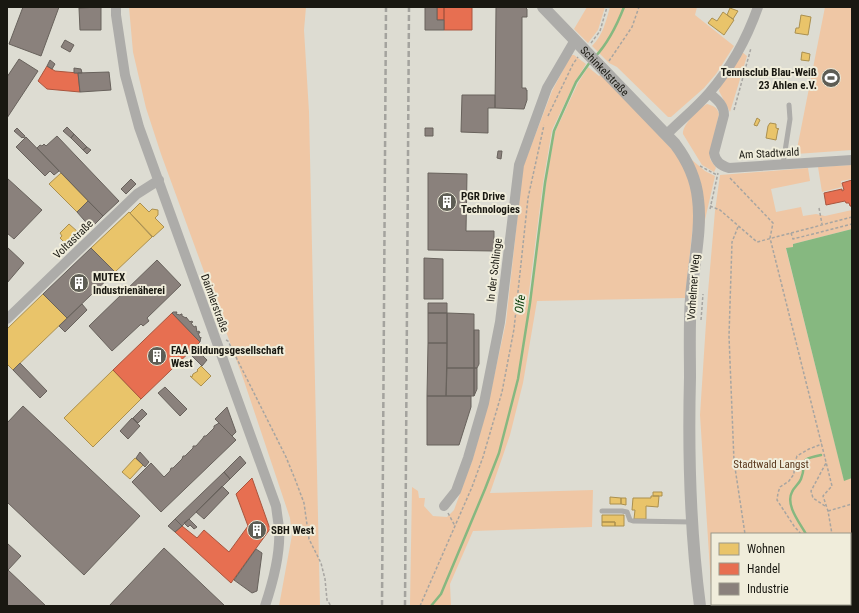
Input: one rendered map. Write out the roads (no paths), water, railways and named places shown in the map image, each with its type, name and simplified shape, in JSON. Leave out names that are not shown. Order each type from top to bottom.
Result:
[{"type":"street","name":"Daimlerstraße","points":[[116,7],[125,74],[139,127],[276,506],[279,529],[277,555],[271,588],[265,606]]},
{"type":"street","name":"Schinkelstraße","points":[[543,7],[575,40],[595,57],[667,134]]},
{"type":"street","points":[[667,134],[709,93],[721,78],[747,35],[758,7]]},
{"type":"street","name":"In der Schlinge","points":[[444,506],[456,491],[468,458],[484,403],[500,322],[519,165],[547,88],[575,40]]},
{"type":"street","name":"Am Stadtwald","points":[[709,93],[724,110],[714,153],[719,163],[729,168],[852,160]]},
{"type":"street","name":"Vorhelmer Weg","points":[[667,134],[682,153],[689,167],[698,198],[699,216],[691,306],[688,445],[692,522],[700,606]]},
{"type":"street","name":"Voltastraße","points":[[7,319],[137,194],[158,180]]},
{"type":"lane","points":[[783,164],[790,120],[789,105]]},
{"type":"lane","points":[[602,511],[627,512],[630,520],[633,521],[692,522]]},
{"type":"waterway","name":"Olfe","points":[[595,57],[612,34],[624,7]]},
{"type":"waterway","name":"Olfe","points":[[431,606],[441,594],[499,453],[518,379],[530,303],[545,183],[554,131],[576,82],[590,62]]},
{"type":"waterway","points":[[805,533],[794,514],[790,497],[801,479],[804,462],[808,458],[821,455]]},
{"type":"railway","points":[[382,606],[386,7]]},
{"type":"railway","points":[[405,606],[409,7]]},
{"type":"place","name":"Tennisclub Blau-Weiß 23 Ahlen e.V.","points":[[831,78]]},
{"type":"place","name":"PGR Drive Technologies","points":[[447,202]]},
{"type":"place","name":"MUTEX Industrienäherei","points":[[79,283]]},
{"type":"place","name":"FAA Bildungsgesellschaft West","points":[[157,356]]},
{"type":"place","name":"SBH West","points":[[257,530]]},
{"type":"park label","name":"Stadtwald Langst","points":[[771,464]]}]
